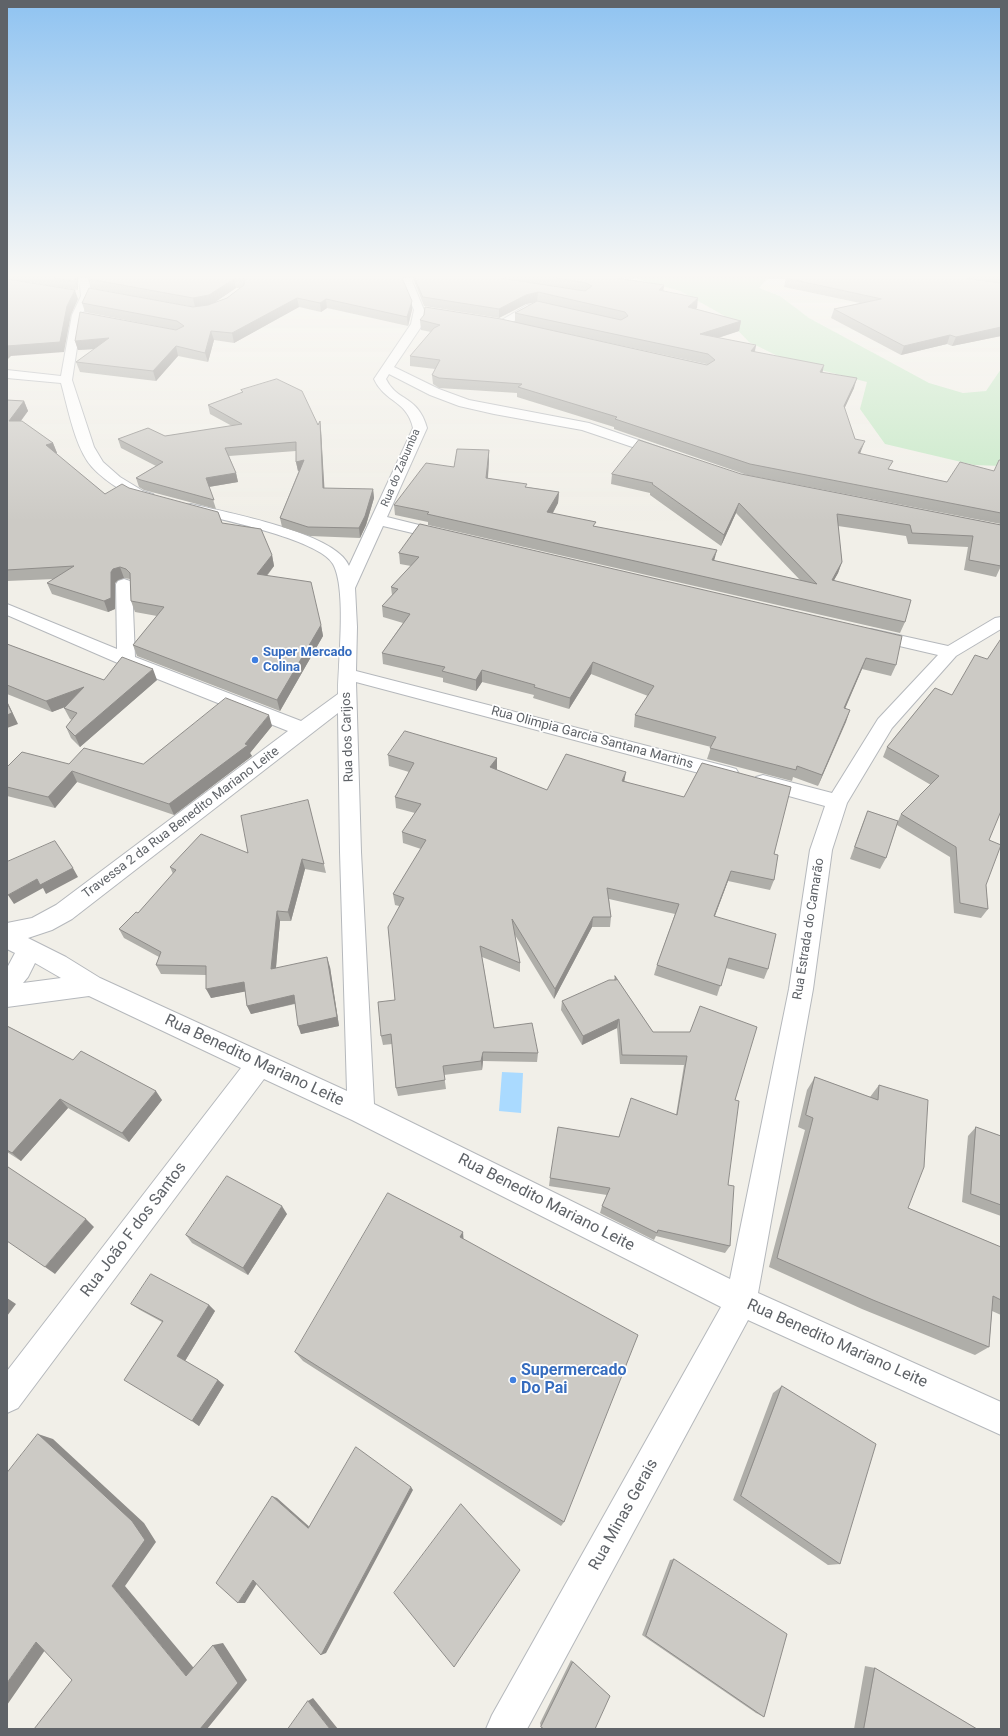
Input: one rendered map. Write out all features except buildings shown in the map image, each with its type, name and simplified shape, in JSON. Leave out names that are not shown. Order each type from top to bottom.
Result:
[{"type":"street","name":"Rua dos Carijos","points":[[70,359],[66,380],[87,447],[97,464],[115,480],[138,494],[294,536],[331,552],[340,561],[348,586],[347,685],[361,1111]]},
{"type":"street","name":"Rua do Zabumba","points":[[348,586],[420,428],[418,416],[413,409],[382,385],[380,379],[393,359]]},
{"type":"street","points":[[387,368],[439,394],[463,403],[584,426],[626,439],[679,459]]},
{"type":"street","points":[[7,374],[66,380]]},
{"type":"street","points":[[379,520],[464,540]]},
{"type":"street","points":[[124,584],[126,660]]},
{"type":"street","points":[[7,609],[126,660],[304,730]]},
{"type":"street","name":"Rua Estrada do Camarão","points":[[741,1301],[801,989],[821,850],[837,802],[885,724],[950,652],[1001,622]]},
{"type":"street","points":[[858,631],[950,652]]},
{"type":"street","name":"Travessa 2 da Rua Benedito Mariano Leite","points":[[7,934],[31,929],[47,923],[64,912],[304,730],[347,685]]},
{"type":"street","name":"Rua Olimpia Garcia Santana Martins","points":[[347,685],[837,802]]},
{"type":"street","name":"Rua Benedito Mariano Leite","points":[[7,938],[58,964],[91,985],[361,1111],[741,1301],[1001,1418]]},
{"type":"street","points":[[7,985],[20,970],[29,948]]},
{"type":"street","points":[[7,996],[91,985]]},
{"type":"street","name":"Rua João F dos Santos","points":[[7,1397],[260,1064]]},
{"type":"street","name":"Rua Minas Gerais","points":[[506,1729],[741,1301]]},
{"type":"green space","points":[[784,359],[885,359],[929,383],[963,393],[986,391],[1001,369],[1001,466],[974,465],[885,444],[860,409],[867,382],[790,362]]},
{"type":"water","points":[[502,1072],[523,1073],[521,1113],[499,1111]]},
{"type":"place","name":"Super Mercado Colina","points":[[255,660]]},
{"type":"place","name":"Supermercado Do Pai","points":[[513,1380]]}]
